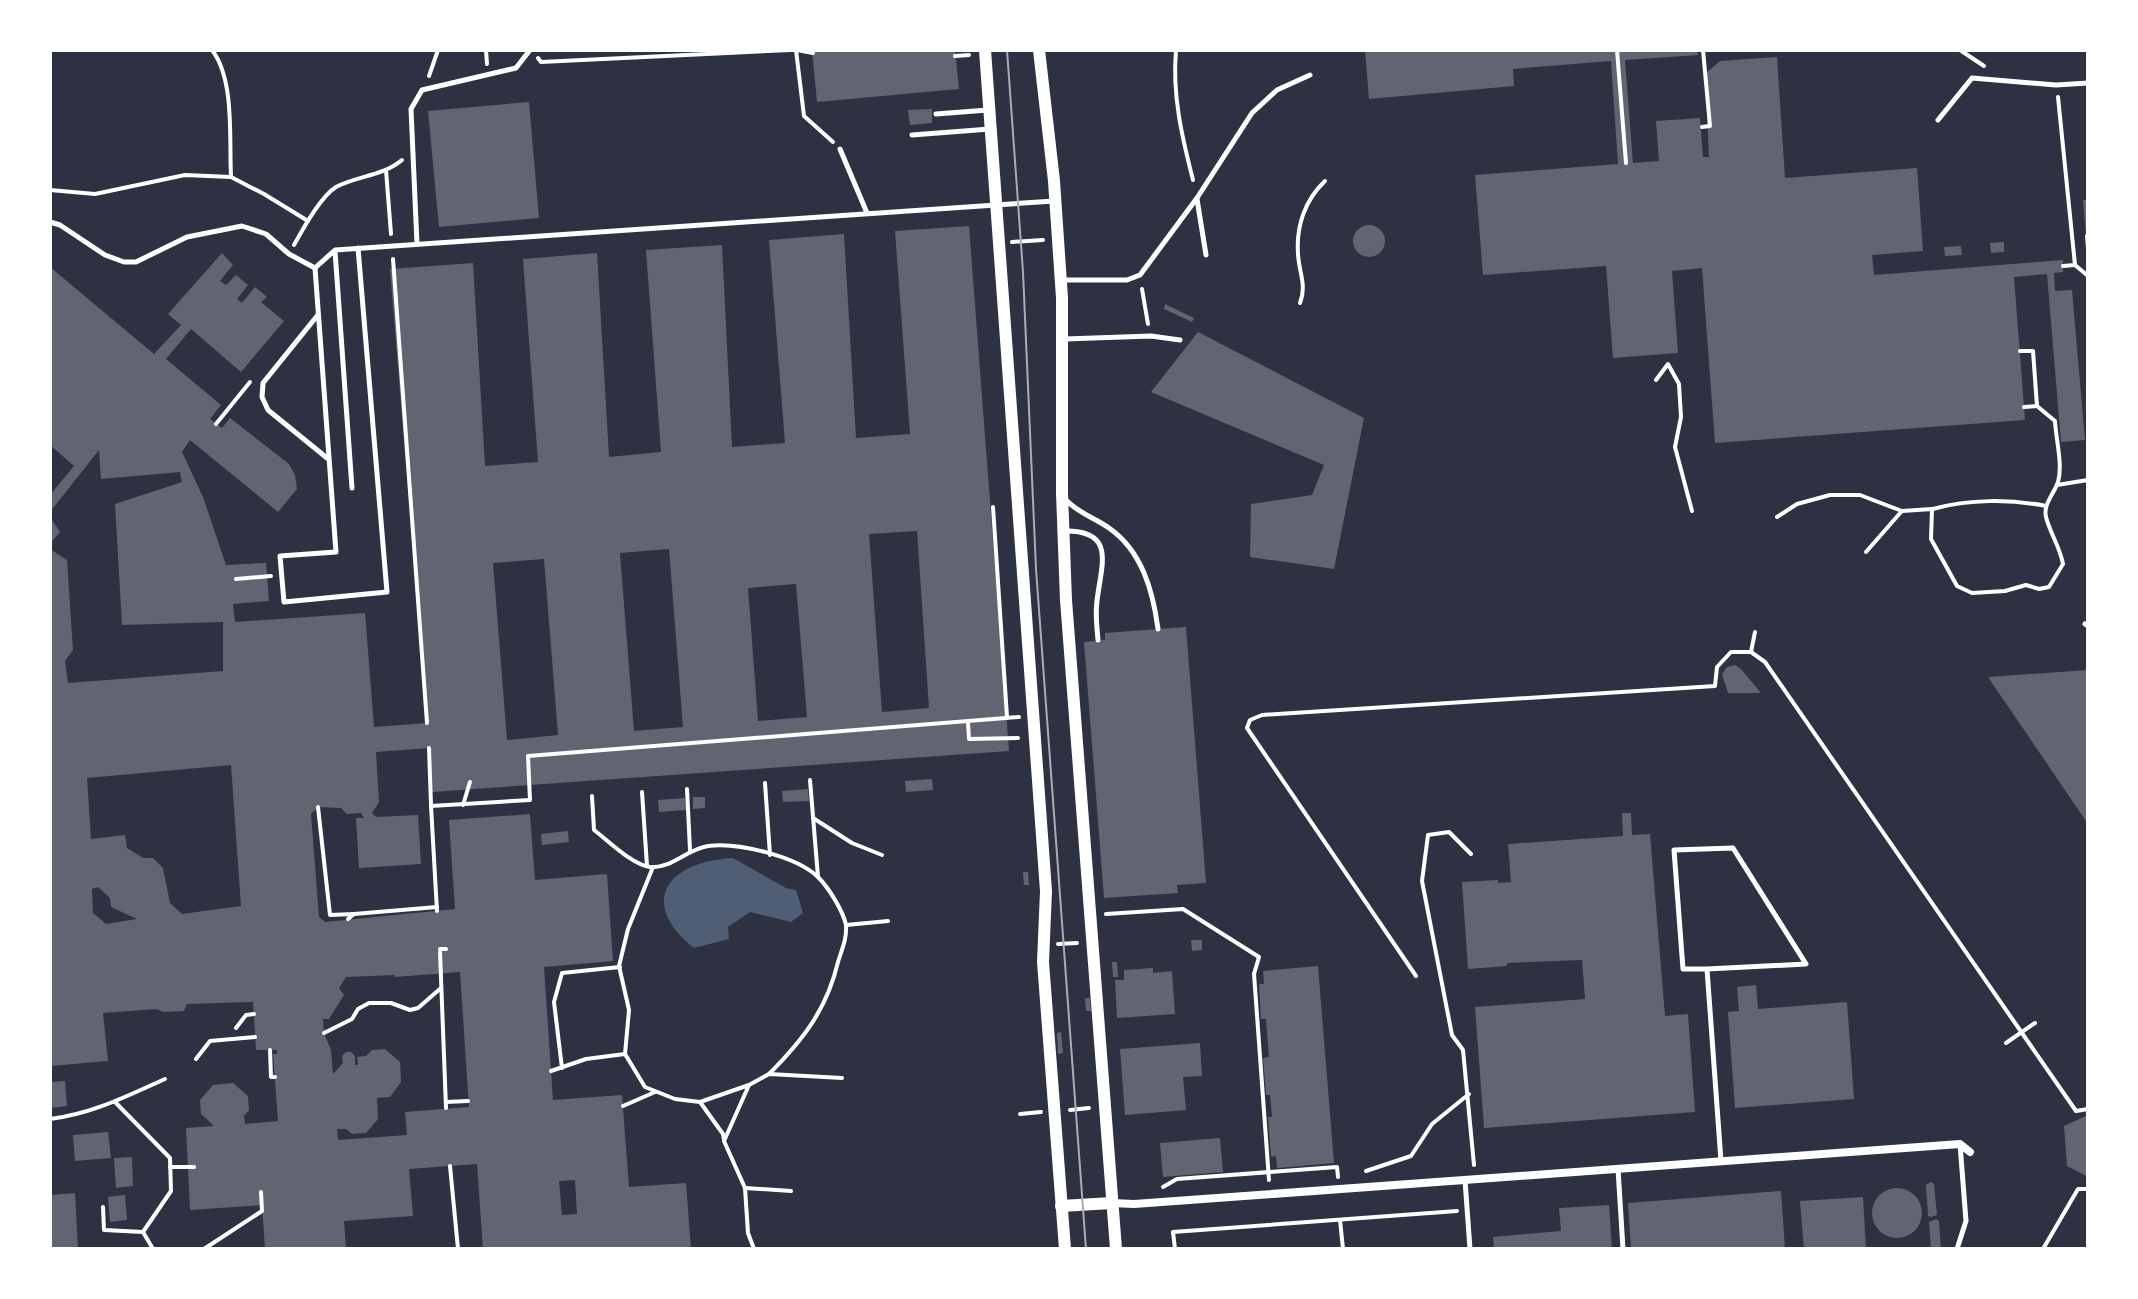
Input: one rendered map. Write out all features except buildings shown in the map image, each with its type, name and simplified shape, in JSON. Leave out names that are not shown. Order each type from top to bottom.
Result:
[{"type":"street","points":[[985,50],[1046,898],[1043,945],[1065,1249]]},
{"type":"street","points":[[1039,50],[1061,280],[1064,339],[1063,531],[1081,814],[1116,1249]]},
{"type":"street","points":[[1061,1206],[1134,1204],[1960,1144],[1970,1152]]},
{"type":"lane","points":[[417,244],[411,109],[416,98],[425,89],[516,68],[530,51]]},
{"type":"lane","points":[[1061,280],[1127,280],[1140,275],[1197,198],[1252,113],[1277,90],[1310,75]]},
{"type":"lane","points":[[1938,120],[1972,78],[2056,85],[2088,83]]},
{"type":"lane","points":[[936,114],[989,110]]},
{"type":"lane","points":[[912,135],[991,129]]},
{"type":"lane","points":[[840,149],[867,213]]},
{"type":"lane","points":[[1197,198],[1206,255]]},
{"type":"lane","points":[[315,268],[335,250],[1055,201]]},
{"type":"lane","points":[[50,222],[60,225],[105,255],[124,262],[136,262],[187,237],[242,226],[266,234],[289,254],[315,268]]},
{"type":"lane","points":[[315,268],[336,552],[280,556],[284,602],[387,592],[358,248]]},
{"type":"lane","points":[[335,250],[352,488]]},
{"type":"lane","points":[[318,316],[263,383],[262,397],[268,410],[328,458]]},
{"type":"lane","points":[[1064,339],[1151,336],[1180,340]]},
{"type":"lane","points":[[1062,493],[1072,506],[1116,534],[1135,556],[1152,592],[1158,629]]},
{"type":"lane","points":[[1063,531],[1086,534],[1098,541],[1102,548],[1104,562],[1096,609],[1098,640]]},
{"type":"lane","points":[[1733,848],[1806,964],[1707,969],[1683,969],[1674,850],[1733,848]]},
{"type":"lane","points":[[1707,969],[1721,1162]]},
{"type":"lane","points":[[1957,1249],[1966,1221],[1960,1144]]},
{"type":"lane","points":[[1618,1169],[1623,1249]]},
{"type":"lane","points":[[1465,1180],[1470,1249]]},
{"type":"path","points":[[212,50],[219,60],[227,89],[231,177]]},
{"type":"path","points":[[425,89],[438,50]]},
{"type":"path","points":[[530,51],[541,62],[790,50]]},
{"type":"path","points":[[813,53],[796,50],[804,116],[840,149]]},
{"type":"path","points":[[1176,50],[1173,76],[1179,125],[1197,198]]},
{"type":"path","points":[[1617,50],[1626,163]]},
{"type":"path","points":[[1702,127],[1710,126],[1703,50]]},
{"type":"path","points":[[955,56],[972,55]]},
{"type":"path","points":[[2056,85],[2075,265],[2088,276]]},
{"type":"path","points":[[289,254],[308,221],[334,188],[398,164]]},
{"type":"path","points":[[386,170],[392,246]]},
{"type":"path","points":[[50,190],[95,194],[185,175],[231,177],[308,221]]},
{"type":"path","points":[[1300,303],[1305,290],[1298,254],[1300,228],[1309,200],[1325,181]]},
{"type":"path","points":[[2087,236],[2088,248]]},
{"type":"path","points":[[999,243],[1058,239]]},
{"type":"path","points":[[2063,266],[2075,265]]},
{"type":"path","points":[[393,268],[427,723]]},
{"type":"path","points":[[1140,275],[1151,336]]},
{"type":"path","points":[[2020,351],[2033,351],[2037,406]]},
{"type":"path","points":[[1656,380],[1668,364],[1679,384],[1681,417],[1675,447],[1692,511]]},
{"type":"path","points":[[216,424],[250,382],[263,383]]},
{"type":"path","points":[[1932,509],[1931,539],[1957,586],[1972,593],[2005,591],[2026,585],[2039,589],[2049,587],[2063,564],[2060,548],[2046,517],[2046,506],[2057,485],[2061,466],[2055,421],[2037,406],[2024,407]]},
{"type":"path","points":[[2057,485],[2088,480]]},
{"type":"path","points":[[1777,517],[1797,504],[1830,495],[1860,495],[1902,511],[1950,504],[2010,502],[2046,506]]},
{"type":"path","points":[[994,507],[1007,717]]},
{"type":"path","points":[[1866,552],[1902,511]]},
{"type":"path","points":[[236,579],[282,574]]},
{"type":"path","points":[[1751,652],[1755,632]]},
{"type":"path","points":[[1416,976],[1247,728],[1250,720],[1262,715],[1715,686],[1717,667],[1731,652],[1751,652],[1765,662],[2076,1111],[2088,1109]]},
{"type":"path","points":[[431,806],[530,800],[528,756],[1033,716]]},
{"type":"path","points":[[968,723],[969,739],[1021,739]]},
{"type":"path","points":[[318,807],[330,915],[437,909],[429,748]]},
{"type":"path","points":[[642,792],[650,867],[628,929],[620,967],[629,1010],[625,1054],[645,1087],[675,1099],[700,1102],[749,1085],[769,1074],[798,1045],[821,1012],[834,983],[847,937],[846,925],[818,877],[810,780]]},
{"type":"path","points":[[463,805],[470,782]]},
{"type":"path","points":[[765,783],[770,855]]},
{"type":"path","points":[[687,789],[690,851]]},
{"type":"path","points":[[592,796],[594,830],[639,864],[650,867],[670,864],[690,851],[706,846],[730,845],[793,862],[818,877]]},
{"type":"path","points":[[813,818],[852,843],[882,855]]},
{"type":"path","points":[[1471,854],[1449,832],[1428,835],[1422,881],[1452,1035],[1463,1050],[1475,1180]]},
{"type":"path","points":[[1104,914],[1183,909],[1259,957],[1254,974],[1270,1194]]},
{"type":"path","points":[[348,919],[354,914]]},
{"type":"path","points":[[846,925],[888,921]]},
{"type":"path","points":[[1043,945],[1093,942]]},
{"type":"path","points":[[442,950],[446,1105],[468,1101]]},
{"type":"path","points":[[562,1068],[554,1002],[562,973],[620,967]]},
{"type":"path","points":[[324,1033],[352,1019],[358,1009],[369,1003],[391,1003],[410,1010],[418,1008],[441,988]]},
{"type":"path","points":[[236,1028],[246,1015],[254,1014]]},
{"type":"path","points":[[2006,1043],[2035,1023]]},
{"type":"path","points":[[196,1059],[210,1041],[255,1037]]},
{"type":"path","points":[[270,1050],[271,1077],[275,1077]]},
{"type":"path","points":[[551,1071],[586,1059],[625,1054]]},
{"type":"path","points":[[769,1074],[842,1078]]},
{"type":"path","points":[[50,1119],[76,1116],[165,1079]]},
{"type":"path","points":[[724,1141],[749,1085]]},
{"type":"path","points":[[623,1106],[655,1092]]},
{"type":"path","points":[[1359,1173],[1411,1156],[1432,1124],[1469,1094]]},
{"type":"path","points":[[115,1102],[170,1158],[171,1191],[143,1232]]},
{"type":"path","points":[[700,1102],[723,1134],[745,1188],[748,1233],[754,1249]]},
{"type":"path","points":[[450,1166],[458,1249]]},
{"type":"path","points":[[170,1167],[194,1167]]},
{"type":"path","points":[[1152,1187],[1165,1186],[1177,1179],[1337,1167],[1338,1177],[1341,1176]]},
{"type":"path","points":[[745,1188],[791,1191]]},
{"type":"path","points":[[2043,1249],[2078,1189],[2088,1189]]},
{"type":"path","points":[[204,1249],[262,1211],[261,1192]]},
{"type":"path","points":[[103,1207],[104,1230],[143,1232]]},
{"type":"path","points":[[1175,1249],[1173,1232],[1467,1210]]},
{"type":"path","points":[[1340,1220],[1343,1249]]},
{"type":"path","points":[[143,1232],[153,1249]]},
{"type":"water","points":[[733,858],[786,888],[796,890],[803,913],[791,922],[750,912],[728,927],[729,939],[694,948],[676,931],[667,915],[664,900],[668,886],[677,875],[692,867]]},
{"type":"tram line","points":[[1007,50],[1023,272],[1036,569],[1086,1249]]}]
